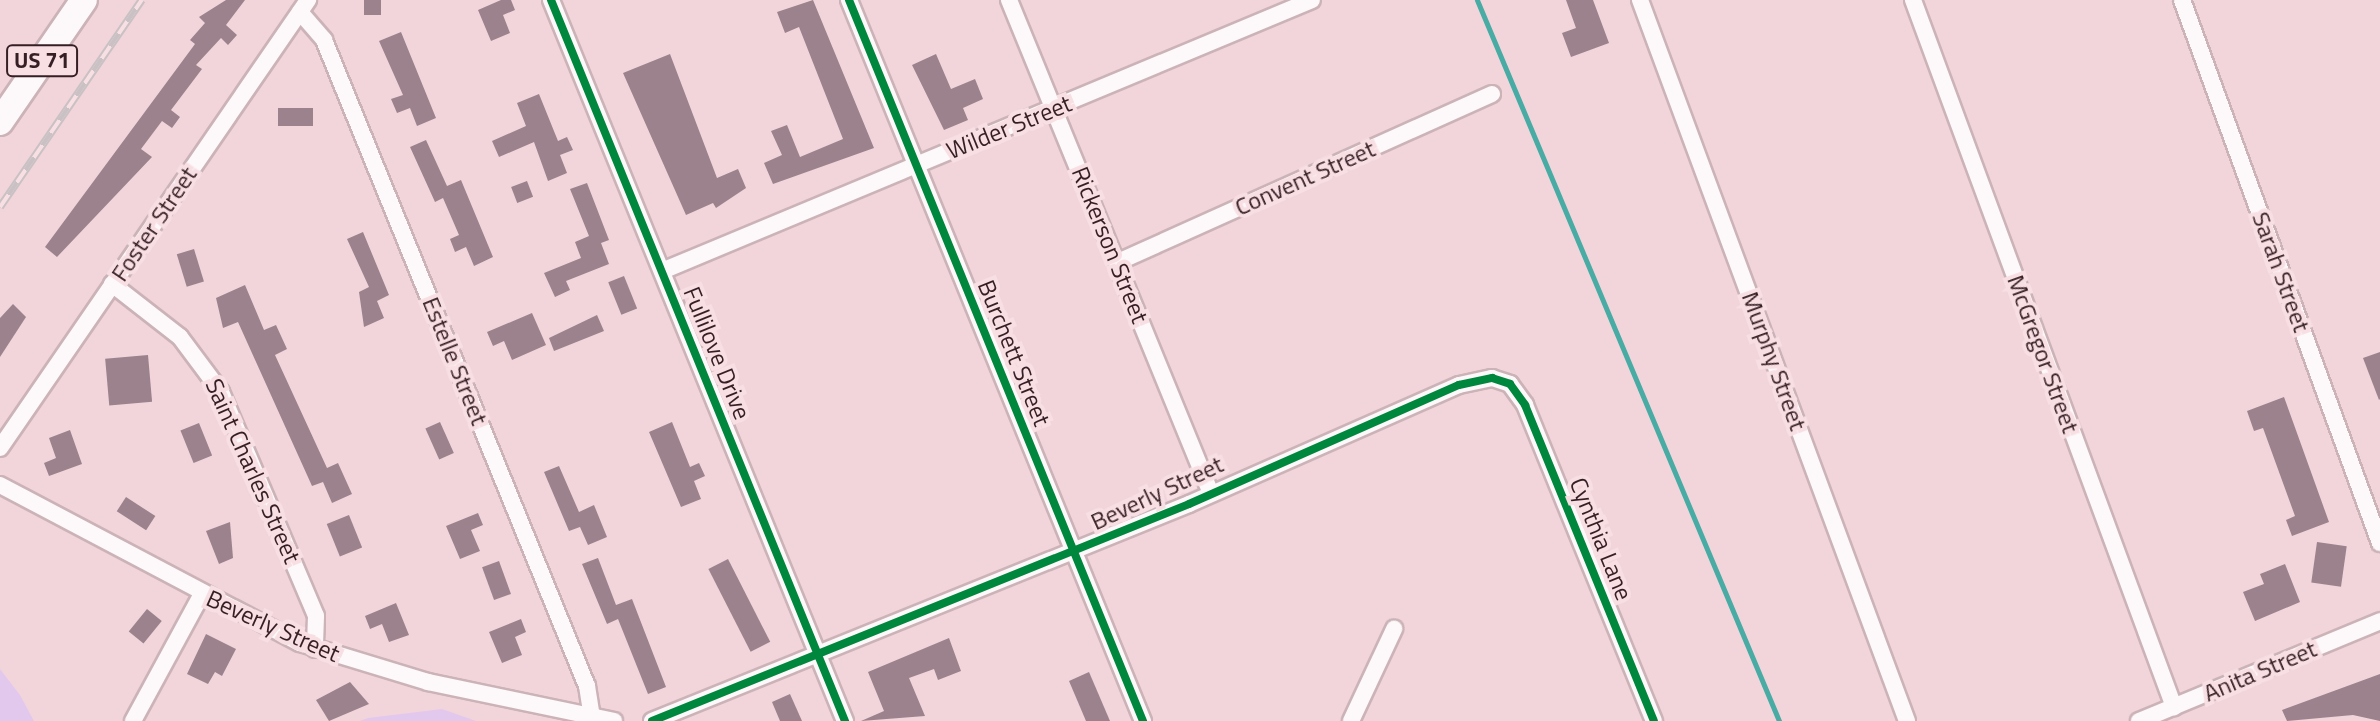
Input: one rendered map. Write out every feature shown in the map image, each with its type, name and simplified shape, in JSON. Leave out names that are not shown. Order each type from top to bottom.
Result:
[{"type":"main road","name":"US 71","points":[[0,122],[84,0]]},
{"type":"street","name":"Fullilove Drive","points":[[551,0],[845,721]]},
{"type":"street","name":"Burchett Street","points":[[849,0],[1143,721]]},
{"type":"street","name":"Rickerson Street","points":[[1009,0],[1210,491]]},
{"type":"street","name":"Wilder Street","points":[[662,271],[1312,0]]},
{"type":"street","name":"Murphy Street","points":[[1640,0],[1907,721]]},
{"type":"street","name":"McGregor Street","points":[[1913,0],[2174,707]]},
{"type":"street","name":"Sarah Street","points":[[2182,0],[2380,543]]},
{"type":"street","name":"Foster Street","points":[[0,448],[304,6]]},
{"type":"street","name":"Estelle Street","points":[[304,6],[324,40],[587,686],[592,718]]},
{"type":"street","name":"Convent Street","points":[[1118,262],[1492,94]]},
{"type":"street","name":"Saint Charles Street","points":[[112,284],[174,332],[221,392],[316,616],[315,649]]},
{"type":"street","name":"Beverly Street","points":[[652,721],[1074,552],[1459,385],[1501,379]]},
{"type":"street","name":"Cynthia Lane","points":[[1501,379],[1525,405],[1654,721]]},
{"type":"street","name":"Beverly Street","points":[[0,485],[201,596],[315,649],[614,721]]},
{"type":"street","points":[[133,721],[201,596]]},
{"type":"street","name":"Anita Street","points":[[2139,721],[2380,621]]},
{"type":"street","points":[[1351,721],[1394,629]]},
{"type":"shaded area","points":[[0,669],[20,695],[34,721],[0,721]]},
{"type":"shaded area","points":[[442,709],[476,721],[360,721],[368,718]]},
{"type":"building","points":[[226,0],[245,0],[226,25],[237,35],[228,45],[221,38],[196,65],[202,69],[171,110],[180,117],[172,128],[162,121],[141,149],[152,157],[57,257],[45,247],[195,44],[190,40],[205,23],[199,17]]},
{"type":"building","points":[[364,0],[381,0],[381,15],[364,15]]},
{"type":"building","points":[[501,0],[511,0],[515,10],[503,15],[510,33],[491,41],[478,10]]},
{"type":"building","points":[[813,0],[874,148],[773,184],[764,163],[782,155],[771,131],[787,125],[800,157],[843,139],[799,27],[785,33],[777,12]]},
{"type":"building","points":[[1566,0],[1593,0],[1609,43],[1571,57],[1562,33],[1576,28]]},
{"type":"building","points":[[401,32],[436,118],[417,126],[410,108],[397,113],[391,99],[403,95],[379,41]]},
{"type":"building","points":[[670,54],[717,178],[738,169],[746,188],[716,208],[713,203],[686,215],[623,73]]},
{"type":"building","points":[[936,54],[951,89],[975,79],[983,99],[963,108],[968,120],[944,130],[912,65]]},
{"type":"building","points":[[539,94],[558,141],[567,137],[573,150],[560,155],[567,173],[548,181],[534,142],[499,157],[492,141],[526,126],[517,103]]},
{"type":"building","points":[[278,108],[313,108],[313,126],[278,126]]},
{"type":"building","points":[[426,140],[447,186],[461,180],[493,257],[474,266],[466,247],[455,252],[450,239],[459,235],[443,198],[435,202],[410,147]]},
{"type":"building","points":[[527,181],[533,197],[517,203],[511,187]]},
{"type":"building","points":[[587,183],[609,240],[601,243],[609,264],[566,281],[570,290],[555,297],[544,273],[581,258],[575,242],[589,236],[570,189]]},
{"type":"building","points":[[363,232],[389,295],[377,301],[384,318],[364,327],[359,292],[369,287],[347,239]]},
{"type":"building","points":[[194,249],[204,282],[187,287],[177,254]]},
{"type":"building","points":[[624,276],[637,308],[621,315],[608,282]]},
{"type":"building","points":[[245,285],[264,330],[276,325],[287,349],[275,355],[327,468],[338,463],[352,494],[332,503],[323,482],[312,486],[238,322],[223,328],[216,298]]},
{"type":"building","points":[[13,304],[26,317],[0,357],[0,318]]},
{"type":"building","points":[[532,313],[546,345],[512,360],[504,341],[493,346],[487,332]]},
{"type":"building","points":[[597,315],[604,331],[554,351],[549,338]]},
{"type":"building","points":[[2380,352],[2380,399],[2379,400],[2363,358]]},
{"type":"building","points":[[148,355],[152,402],[109,406],[105,359]]},
{"type":"building","points":[[2284,397],[2329,522],[2292,536],[2286,520],[2295,516],[2263,428],[2254,431],[2247,411]]},
{"type":"building","points":[[440,422],[454,453],[439,460],[425,429]]},
{"type":"building","points":[[672,422],[690,467],[699,463],[705,476],[694,481],[701,499],[681,507],[649,432]]},
{"type":"building","points":[[199,423],[212,455],[194,463],[180,430]]},
{"type":"building","points":[[70,430],[82,464],[49,476],[44,463],[56,458],[49,438]]},
{"type":"building","points":[[559,466],[579,512],[594,505],[607,537],[588,545],[580,527],[569,531],[544,472]]},
{"type":"building","points":[[126,497],[155,516],[146,530],[117,511]]},
{"type":"building","points":[[478,513],[483,525],[471,530],[480,551],[460,559],[446,526]]},
{"type":"building","points":[[349,515],[362,547],[340,556],[327,524]]},
{"type":"building","points":[[230,522],[233,558],[219,564],[206,531]]},
{"type":"building","points":[[2317,542],[2347,546],[2341,587],[2311,583]]},
{"type":"building","points":[[598,558],[616,605],[632,599],[666,687],[648,694],[618,619],[607,624],[582,564]]},
{"type":"building","points":[[728,559],[770,642],[751,652],[708,569]]},
{"type":"building","points":[[499,561],[511,594],[494,600],[482,567]]},
{"type":"building","points":[[2285,564],[2300,602],[2255,621],[2243,592],[2264,584],[2260,574]]},
{"type":"building","points":[[396,603],[409,635],[389,642],[382,624],[370,629],[365,616]]},
{"type":"building","points":[[147,609],[162,621],[144,643],[129,632]]},
{"type":"building","points":[[521,619],[526,632],[515,637],[522,655],[502,663],[489,632]]},
{"type":"building","points":[[206,634],[236,649],[222,676],[215,672],[208,684],[187,674]]},
{"type":"building","points":[[949,638],[961,671],[938,680],[934,669],[909,678],[925,716],[861,721],[884,711],[868,672]]},
{"type":"building","points":[[1089,672],[1110,721],[1086,721],[1069,681]]},
{"type":"building","points":[[2380,674],[2380,721],[2353,715],[2287,721],[2282,710]]},
{"type":"building","points":[[350,682],[369,704],[329,721],[316,700]]},
{"type":"building","points":[[790,694],[802,721],[780,721],[772,702]]},
{"type":"waterway","points":[[1477,0],[1779,721]]},
{"type":"railway","points":[[0,207],[142,0]]},
{"type":"cycle path","points":[[551,0],[845,721]]},
{"type":"cycle path","points":[[849,0],[1143,721]]},
{"type":"cycle path","points":[[652,721],[1189,504],[1459,385],[1492,378],[1510,384],[1525,405],[1654,721]]}]
